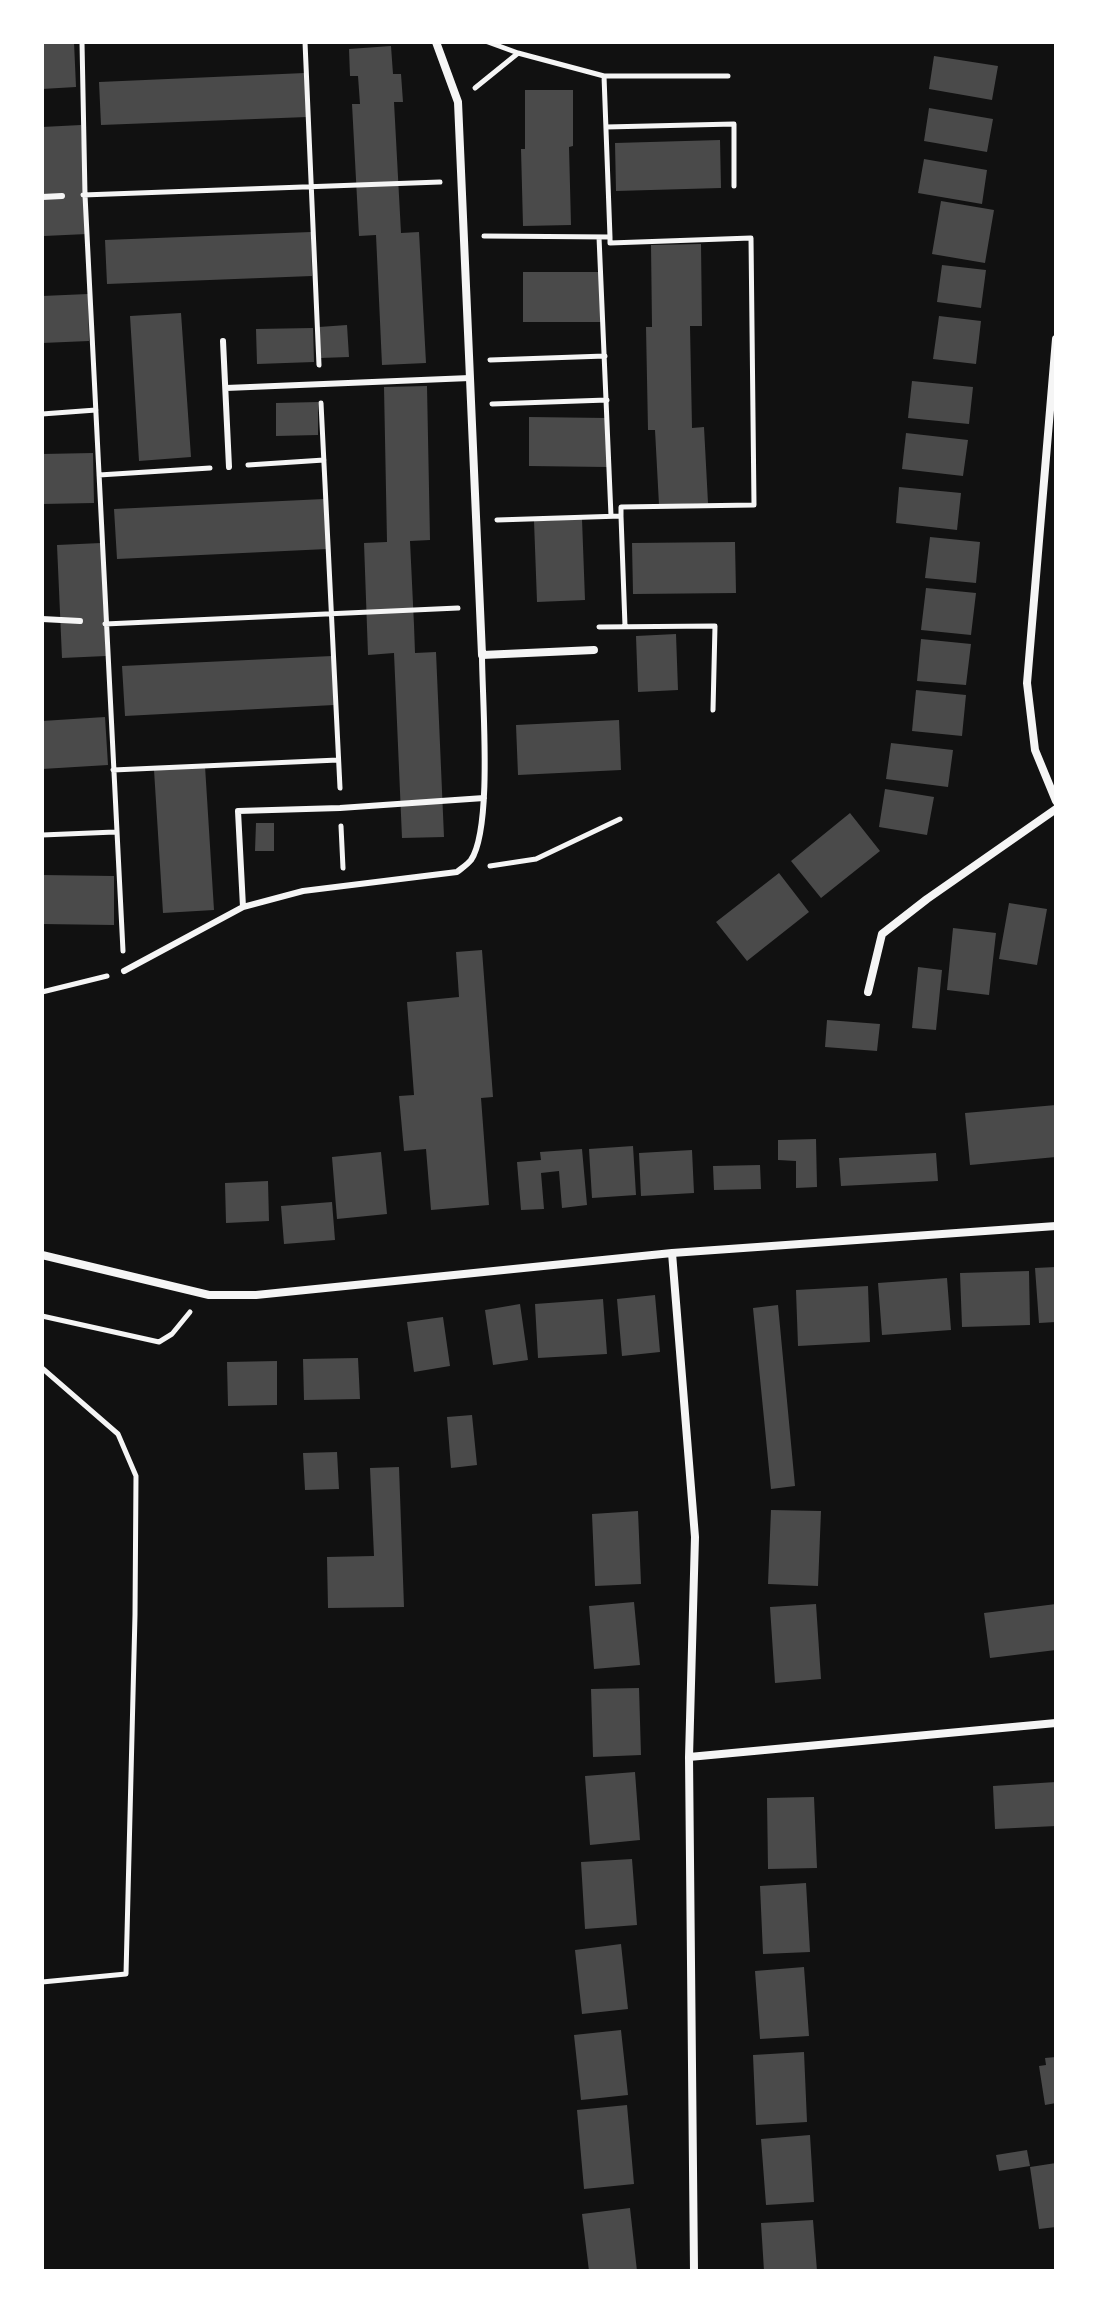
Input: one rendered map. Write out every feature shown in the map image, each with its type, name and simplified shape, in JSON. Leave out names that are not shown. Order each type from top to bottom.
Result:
[{"type":"street","points":[[436,42],[458,102],[482,655],[594,650]]},
{"type":"street","points":[[1056,339],[1027,683],[1035,750],[1056,801]]},
{"type":"street","points":[[868,992],[882,934],[1056,809]]},
{"type":"street","points":[[42,1255],[200,1294],[256,1295],[672,1253],[1056,1226]]},
{"type":"street","points":[[672,1253],[695,1537],[689,1757],[694,2271]]},
{"type":"street","points":[[689,1757],[1056,1723]]},
{"type":"lane","points":[[42,197],[62,196]]},
{"type":"lane","points":[[223,341],[229,467]]},
{"type":"lane","points":[[226,388],[470,378]]},
{"type":"lane","points":[[42,619],[80,621]]},
{"type":"lane","points":[[124,971],[243,907],[344,884],[457,872],[471,861],[478,843],[484,798],[482,655]]},
{"type":"lane","points":[[243,907],[238,811],[484,798]]},
{"type":"path","points":[[42,992],[124,971],[85,195],[82,42]]},
{"type":"path","points":[[305,42],[344,884]]},
{"type":"path","points":[[488,42],[604,76],[728,76]]},
{"type":"path","points":[[458,102],[518,53]]},
{"type":"path","points":[[604,76],[610,243],[751,238],[754,505],[621,507],[625,626]]},
{"type":"path","points":[[606,127],[734,124],[734,186]]},
{"type":"path","points":[[85,195],[461,182]]},
{"type":"path","points":[[464,236],[610,237]]},
{"type":"path","points":[[599,237],[611,516]]},
{"type":"path","points":[[469,361],[605,356]]},
{"type":"path","points":[[471,404],[607,400]]},
{"type":"path","points":[[42,414],[96,410]]},
{"type":"path","points":[[476,520],[621,516]]},
{"type":"path","points":[[106,624],[479,607]]},
{"type":"path","points":[[594,650],[599,650],[598,627],[715,626],[713,710]]},
{"type":"path","points":[[113,770],[338,760]]},
{"type":"path","points":[[457,872],[536,859],[620,819]]},
{"type":"path","points":[[42,835],[115,832]]},
{"type":"path","points":[[42,1316],[159,1342],[184,1322],[200,1294]]},
{"type":"path","points":[[42,1368],[118,1434],[136,1476],[136,1553],[126,1974],[42,1982]]},
{"type":"building","points":[[42,42],[74,42],[76,87],[42,89]]},
{"type":"building","points":[[391,46],[393,74],[401,74],[403,102],[394,102],[401,233],[419,232],[426,363],[382,365],[376,235],[359,236],[352,104],[360,104],[358,76],[350,76],[349,49]]},
{"type":"building","points":[[934,56],[998,66],[992,100],[929,89]]},
{"type":"building","points":[[305,73],[307,117],[101,125],[99,82]]},
{"type":"building","points":[[525,90],[573,90],[573,146],[569,147],[571,225],[523,226],[521,149],[525,149]]},
{"type":"building","points":[[929,108],[993,119],[987,152],[924,141]]},
{"type":"building","points":[[81,125],[87,234],[44,236],[42,127]]},
{"type":"building","points":[[720,140],[721,188],[616,191],[615,143]]},
{"type":"building","points":[[924,159],[987,170],[982,204],[918,193]]},
{"type":"building","points":[[941,201],[994,210],[985,263],[932,254]]},
{"type":"building","points":[[311,232],[312,276],[107,284],[105,240]]},
{"type":"building","points":[[701,244],[702,326],[690,326],[692,428],[704,427],[708,503],[659,505],[655,430],[648,430],[646,327],[652,327],[651,245]]},
{"type":"building","points":[[942,265],[986,270],[981,308],[937,302]]},
{"type":"building","points":[[523,272],[600,272],[601,322],[523,322]]},
{"type":"building","points":[[88,294],[89,341],[42,343],[42,296]]},
{"type":"building","points":[[181,313],[191,457],[139,461],[130,316]]},
{"type":"building","points":[[939,316],[981,321],[976,364],[933,359]]},
{"type":"building","points":[[347,325],[349,357],[320,358],[319,327]]},
{"type":"building","points":[[313,328],[314,362],[257,364],[256,329]]},
{"type":"building","points":[[912,381],[973,387],[969,424],[908,418]]},
{"type":"building","points":[[427,386],[430,540],[410,541],[415,653],[436,652],[444,837],[402,838],[394,653],[368,655],[364,543],[387,542],[384,387]]},
{"type":"building","points":[[318,402],[318,435],[276,436],[276,403]]},
{"type":"building","points":[[529,417],[607,418],[607,467],[529,466]]},
{"type":"building","points":[[906,433],[968,440],[963,476],[902,469]]},
{"type":"building","points":[[93,453],[94,503],[42,504],[42,454]]},
{"type":"building","points":[[899,487],[961,493],[957,530],[896,523]]},
{"type":"building","points":[[324,499],[327,549],[117,559],[114,509]]},
{"type":"building","points":[[582,519],[585,600],[537,602],[534,521]]},
{"type":"building","points":[[930,537],[980,542],[976,583],[925,578]]},
{"type":"building","points":[[735,542],[736,593],[633,594],[632,543]]},
{"type":"building","points":[[101,543],[106,656],[62,658],[57,545]]},
{"type":"building","points":[[926,588],[976,593],[971,635],[921,630]]},
{"type":"building","points":[[676,634],[678,690],[638,692],[636,636]]},
{"type":"building","points":[[921,639],[971,644],[966,685],[917,681]]},
{"type":"building","points":[[332,656],[334,705],[125,716],[122,666]]},
{"type":"building","points":[[916,690],[966,695],[962,736],[912,731]]},
{"type":"building","points":[[105,717],[108,765],[42,769],[42,721]]},
{"type":"building","points":[[619,720],[621,770],[518,775],[516,725]]},
{"type":"building","points":[[891,743],[953,750],[948,787],[886,779]]},
{"type":"building","points":[[205,766],[214,910],[163,913],[154,770]]},
{"type":"building","points":[[885,789],[934,797],[927,835],[879,827]]},
{"type":"building","points":[[850,813],[880,851],[821,898],[791,861]]},
{"type":"building","points":[[256,823],[274,823],[274,851],[255,851]]},
{"type":"building","points":[[779,873],[809,912],[747,961],[716,922]]},
{"type":"building","points":[[42,875],[114,876],[114,925],[42,924]]},
{"type":"building","points":[[1009,903],[1047,909],[1037,965],[999,959]]},
{"type":"building","points":[[953,928],[996,933],[989,995],[947,990]]},
{"type":"building","points":[[482,950],[493,1097],[481,1098],[489,1205],[431,1210],[426,1149],[404,1151],[399,1096],[414,1095],[407,1002],[459,997],[456,952]]},
{"type":"building","points":[[918,967],[942,970],[936,1030],[912,1028]]},
{"type":"building","points":[[827,1020],[880,1024],[877,1051],[825,1047]]},
{"type":"building","points":[[1056,1105],[1056,1157],[970,1165],[965,1113]]},
{"type":"building","points":[[816,1139],[817,1187],[796,1188],[796,1161],[778,1160],[778,1140]]},
{"type":"building","points":[[633,1146],[636,1195],[592,1198],[589,1149]]},
{"type":"building","points":[[582,1149],[587,1205],[562,1208],[559,1171],[541,1173],[544,1209],[521,1210],[517,1162],[541,1160],[540,1152]]},
{"type":"building","points":[[692,1150],[694,1193],[641,1196],[639,1153]]},
{"type":"building","points":[[381,1152],[387,1214],[337,1219],[332,1157]]},
{"type":"building","points":[[936,1153],[938,1181],[841,1186],[839,1158]]},
{"type":"building","points":[[760,1165],[761,1189],[714,1190],[713,1166]]},
{"type":"building","points":[[268,1181],[269,1221],[226,1223],[225,1183]]},
{"type":"building","points":[[332,1202],[335,1240],[284,1244],[281,1206]]},
{"type":"building","points":[[1056,1267],[1056,1322],[1039,1323],[1035,1268]]},
{"type":"building","points":[[1029,1271],[1030,1325],[962,1327],[960,1273]]},
{"type":"building","points":[[947,1278],[951,1330],[882,1335],[878,1283]]},
{"type":"building","points":[[868,1286],[870,1342],[798,1346],[796,1290]]},
{"type":"building","points":[[655,1295],[660,1352],[622,1356],[617,1299]]},
{"type":"building","points":[[603,1299],[607,1354],[538,1358],[535,1304]]},
{"type":"building","points":[[520,1304],[528,1360],[493,1365],[485,1310]]},
{"type":"building","points":[[778,1305],[795,1486],[771,1489],[753,1308]]},
{"type":"building","points":[[443,1317],[450,1366],[414,1372],[407,1322]]},
{"type":"building","points":[[358,1358],[360,1399],[304,1400],[303,1359]]},
{"type":"building","points":[[277,1361],[277,1405],[228,1406],[227,1362]]},
{"type":"building","points":[[472,1415],[477,1465],[451,1468],[447,1417]]},
{"type":"building","points":[[337,1452],[339,1489],[305,1490],[303,1453]]},
{"type":"building","points":[[399,1467],[404,1607],[328,1608],[327,1557],[374,1556],[370,1468]]},
{"type":"building","points":[[771,1510],[821,1511],[818,1586],[768,1584]]},
{"type":"building","points":[[638,1511],[641,1584],[595,1586],[592,1514]]},
{"type":"building","points":[[634,1602],[640,1665],[594,1669],[589,1606]]},
{"type":"building","points":[[816,1604],[821,1679],[775,1683],[770,1607]]},
{"type":"building","points":[[1056,1604],[1056,1650],[990,1658],[984,1613]]},
{"type":"building","points":[[639,1688],[641,1755],[593,1757],[591,1689]]},
{"type":"building","points":[[635,1772],[640,1840],[590,1845],[585,1776]]},
{"type":"building","points":[[1056,1782],[1056,1826],[995,1829],[993,1786]]},
{"type":"building","points":[[814,1797],[817,1868],[768,1869],[767,1798]]},
{"type":"building","points":[[632,1859],[637,1925],[585,1929],[581,1862]]},
{"type":"building","points":[[806,1883],[810,1952],[763,1954],[760,1886]]},
{"type":"building","points":[[621,1944],[628,2009],[582,2014],[575,1950]]},
{"type":"building","points":[[804,1967],[809,2036],[760,2039],[755,1971]]},
{"type":"building","points":[[621,2030],[628,2095],[581,2100],[574,2035]]},
{"type":"building","points":[[804,2052],[807,2122],[756,2125],[753,2055]]},
{"type":"building","points":[[1056,2057],[1056,2103],[1045,2105],[1039,2066],[1046,2065],[1045,2058]]},
{"type":"building","points":[[627,2105],[634,2184],[584,2189],[577,2110]]},
{"type":"building","points":[[810,2135],[814,2202],[766,2205],[761,2139]]},
{"type":"building","points":[[1027,2150],[1030,2166],[999,2171],[996,2155]]},
{"type":"building","points":[[1056,2163],[1056,2227],[1039,2229],[1030,2167]]},
{"type":"building","points":[[630,2208],[637,2271],[589,2271],[582,2214]]},
{"type":"building","points":[[813,2220],[817,2271],[764,2271],[761,2223]]}]
